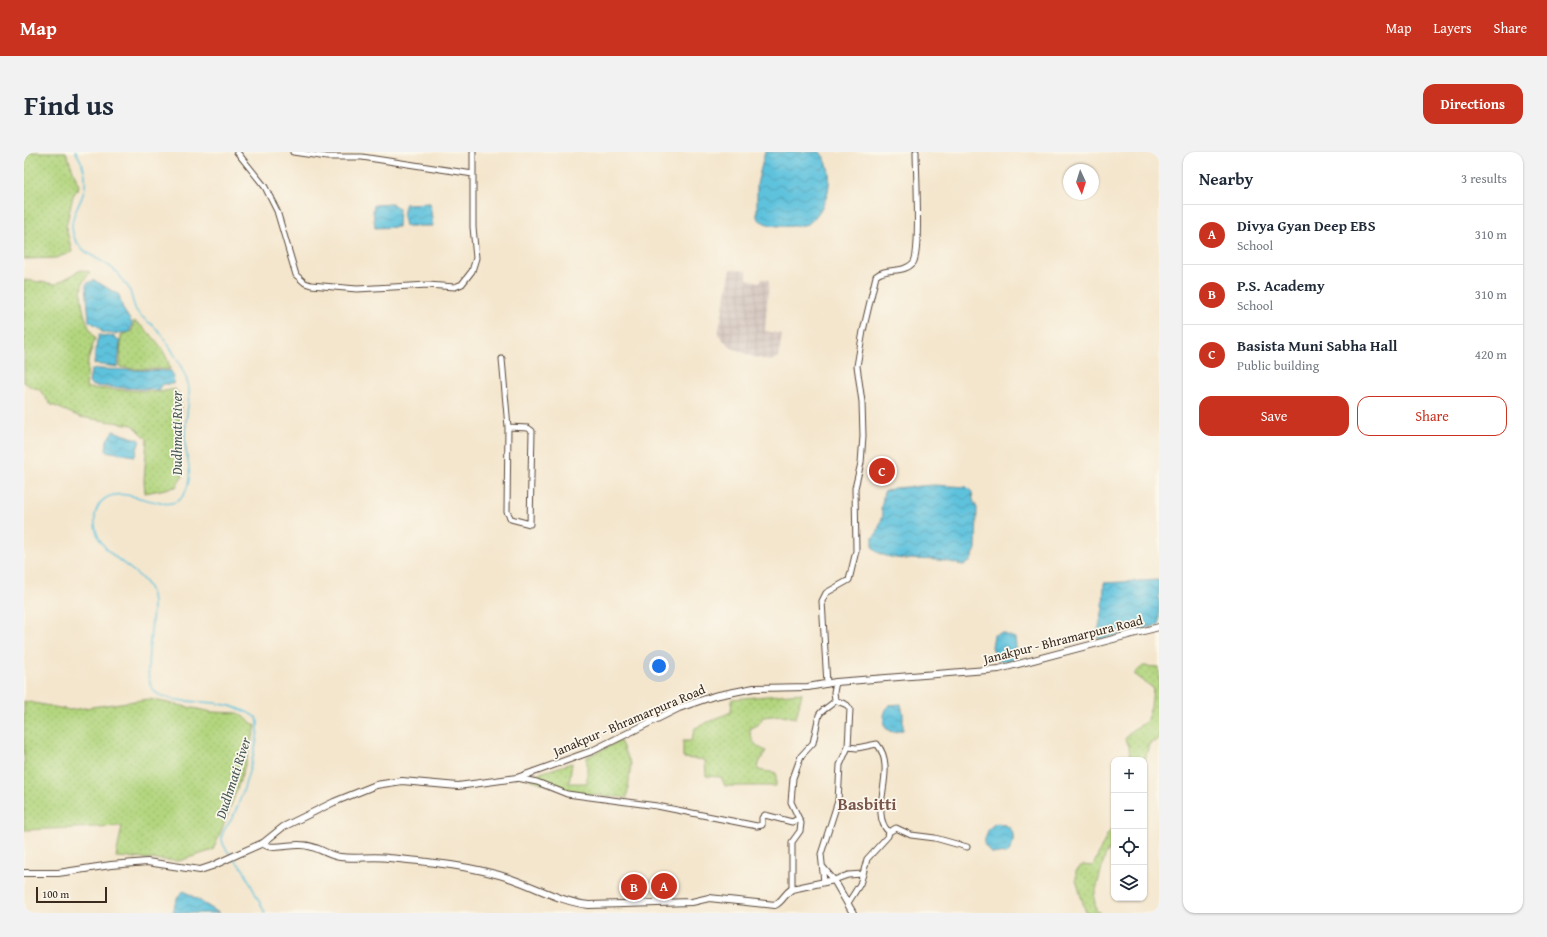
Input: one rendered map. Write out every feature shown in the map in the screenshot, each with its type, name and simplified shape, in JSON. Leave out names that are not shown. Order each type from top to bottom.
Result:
[{"type":"street","points":[[237,152],[264,187],[277,211],[296,275],[302,281],[311,285],[346,289],[428,285],[455,287],[462,284],[472,271],[476,258],[473,227],[473,152]]},
{"type":"street","points":[[293,152],[327,157],[362,157],[473,174]]},
{"type":"street","points":[[827,684],[822,601],[826,592],[847,582],[851,578],[856,551],[855,488],[861,463],[863,436],[862,402],[857,371],[859,355],[876,276],[883,272],[898,271],[911,265],[916,260],[918,242],[916,152]]},
{"type":"street","points":[[502,359],[508,427],[507,512],[511,519],[530,524],[532,431],[528,428],[508,427]]},
{"type":"street","name":"Janakpur - Bhramarpura Road","points":[[24,872],[58,873],[111,865],[147,862],[200,870],[263,843],[290,824],[334,802],[376,785],[402,781],[458,786],[517,778],[592,751],[679,708],[714,696],[754,688],[808,687],[836,682],[999,669],[1159,627]]},
{"type":"street","points":[[792,889],[792,842],[800,831],[801,823],[798,819],[790,796],[796,768],[801,756],[813,743],[819,715],[821,711],[832,704],[835,700],[834,692],[836,682]]},
{"type":"street","points":[[824,882],[820,854],[829,823],[838,801],[840,765],[848,748],[850,709],[847,705],[835,700]]},
{"type":"street","points":[[848,748],[857,748],[877,744],[880,748],[885,773],[880,804],[884,827],[889,832]]},
{"type":"street","points":[[517,778],[536,782],[567,794],[657,806],[757,826],[762,825],[762,818],[765,815],[792,822],[798,819]]},
{"type":"street","points":[[848,903],[860,884],[867,860],[888,836],[889,832],[896,828],[911,835],[935,838],[967,847]]},
{"type":"street","points":[[263,843],[269,847],[300,845],[316,846],[329,854],[342,857],[388,857],[474,870],[512,879],[573,903],[589,905],[692,902],[709,898],[775,905],[781,902],[786,893],[792,889],[834,880],[848,875],[863,874]]},
{"type":"street","points":[[823,867],[834,880],[848,903],[852,913]]},
{"type":"shaded area","points":[[731,269],[747,271],[747,279],[760,282],[762,279],[769,280],[765,331],[782,334],[778,358],[770,361],[751,356],[730,347],[718,334]]},
{"type":"green space","points":[[24,152],[66,152],[79,186],[73,196],[66,227],[72,252],[56,258],[24,259]]},
{"type":"green space","points":[[81,270],[90,272],[82,285],[82,306],[86,320],[95,338],[88,361],[86,388],[160,392],[175,389],[181,398],[179,440],[182,477],[176,487],[145,493],[144,480],[147,439],[133,425],[80,417],[50,404],[39,389],[31,387],[24,382],[24,280],[56,284]]},
{"type":"green space","points":[[134,321],[146,330],[156,341],[165,355],[170,369],[134,369],[120,367],[121,335],[132,331]]},
{"type":"green space","points":[[1143,666],[1159,667],[1159,739],[1149,744],[1146,757],[1130,757],[1129,746],[1125,739],[1132,730],[1146,722],[1151,707],[1153,688],[1134,674]]},
{"type":"green space","points":[[802,693],[796,718],[782,715],[763,717],[758,725],[750,728],[751,736],[754,742],[766,751],[759,763],[758,770],[776,773],[776,786],[725,786],[721,777],[706,776],[705,760],[683,758],[683,741],[691,741],[695,728],[731,712],[732,699]]},
{"type":"green space","points":[[149,699],[212,712],[238,713],[256,726],[237,789],[213,850],[179,861],[116,857],[122,826],[24,830],[24,701],[70,710]]},
{"type":"green space","points":[[620,741],[631,764],[627,798],[569,792],[529,779],[537,774],[572,763],[569,783],[587,783],[587,757]]},
{"type":"green space","points":[[1111,830],[1111,849],[1106,853],[1094,897],[1096,909],[1100,913],[1086,913],[1076,880],[1076,871],[1083,865],[1093,866],[1108,833]]},
{"type":"water","points":[[765,152],[820,152],[825,160],[829,170],[828,190],[821,209],[808,224],[796,226],[773,225],[766,224],[757,217],[757,184]]},
{"type":"water","points":[[430,203],[433,226],[405,226],[403,217],[405,204]]},
{"type":"water","points":[[392,204],[399,208],[398,227],[375,228],[373,210],[374,205]]},
{"type":"water","points":[[94,280],[119,295],[123,309],[132,323],[130,332],[112,334],[102,332],[99,327],[89,321],[86,284]]},
{"type":"water","points":[[99,335],[115,337],[120,341],[118,367],[94,364]]},
{"type":"water","points":[[91,370],[171,371],[174,377],[173,384],[163,384],[159,390],[93,386],[89,383]]},
{"type":"water","points":[[113,431],[140,440],[135,456],[106,451],[107,440]]},
{"type":"water","points":[[934,485],[967,487],[972,492],[973,500],[977,508],[976,549],[970,562],[963,565],[947,561],[896,558],[879,553],[873,548],[873,537],[877,533],[883,515],[881,510],[884,492],[894,488]]},
{"type":"water","points":[[1159,580],[1159,625],[1099,640],[1097,635],[1103,609],[1104,583]]},
{"type":"water","points":[[1002,633],[1015,638],[1017,656],[1015,660],[997,661],[992,647],[994,635]]},
{"type":"water","points":[[901,704],[903,714],[903,730],[896,732],[891,731],[887,729],[883,721],[886,710],[889,705]]},
{"type":"water","points":[[998,823],[1006,825],[1010,828],[1013,834],[1012,846],[1006,854],[991,853],[984,844],[990,828]]},
{"type":"water","points":[[184,891],[219,913],[173,913],[175,903]]},
{"type":"waterway","name":"Dudhmati River","points":[[76,152],[83,166],[85,186],[73,218],[72,230],[74,237],[83,250],[115,270],[121,277],[129,288],[138,313],[159,331],[166,340],[186,377],[189,390],[185,437],[189,466],[189,479],[184,495],[175,502],[164,503],[124,495],[112,496],[101,502],[97,507],[95,525],[98,537],[104,546],[112,555],[139,576],[146,583],[151,592],[153,614],[148,673],[150,684],[155,692],[161,696],[175,700],[226,705],[243,710],[257,718],[257,738],[250,768],[236,810],[222,836],[223,844],[231,855]]},
{"type":"waterway","name":"Dudhmati River","points":[[233,858],[243,869],[265,913]]},
{"type":"place","name":"Basista Muni Sabha Hall","points":[[882,471]]},
{"type":"place","name":"Divya Gyan Deep EBS","points":[[664,886]]},
{"type":"place","name":"P.S. Academy","points":[[634,887]]},
{"type":"district","name":"Basbitti","points":[[867,804]]}]
